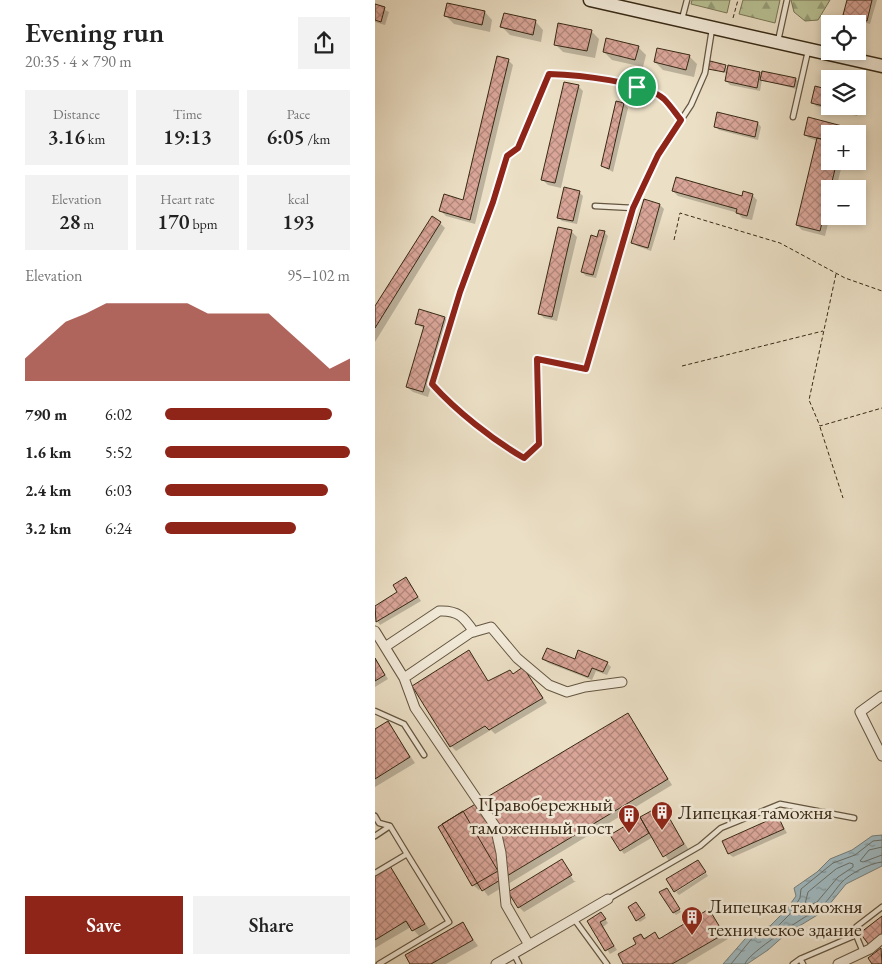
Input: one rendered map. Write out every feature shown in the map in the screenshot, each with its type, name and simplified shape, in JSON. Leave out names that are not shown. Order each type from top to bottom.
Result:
[{"type":"street","points":[[590,0],[882,66]]},
{"type":"street","points":[[385,647],[439,611],[449,610],[462,615],[474,632]]},
{"type":"street","points":[[404,678],[474,632],[491,627],[517,658],[549,685],[567,692],[585,687],[622,682]]},
{"type":"street","points":[[375,632],[404,678],[415,708],[464,777],[495,826],[501,853],[506,905],[529,945]]},
{"type":"street","points":[[882,696],[859,712],[882,756]]},
{"type":"street","points":[[496,964],[608,899]]},
{"type":"street","points":[[838,964],[882,940]]},
{"type":"lane","points":[[681,21],[687,0]]},
{"type":"lane","points":[[778,43],[787,0]]},
{"type":"lane","points":[[681,120],[663,98],[637,87],[586,75],[549,74],[518,148],[507,156],[493,202],[460,292],[432,384],[442,395],[509,450],[524,458],[539,444],[537,359],[586,369],[633,208],[658,155],[691,105],[705,73],[713,28]]},
{"type":"lane","points":[[793,117],[808,50]]},
{"type":"lane","points":[[595,206],[633,208]]},
{"type":"lane","points":[[375,711],[403,724],[424,755]]},
{"type":"lane","points":[[608,899],[700,846],[721,828],[780,804],[854,818]]},
{"type":"lane","points":[[375,816],[379,823],[390,826],[449,922],[379,964]]},
{"type":"lane","points":[[375,836],[390,826]]},
{"type":"lane","points":[[375,873],[407,854]]},
{"type":"lane","points":[[863,952],[855,935],[856,927],[882,907]]},
{"type":"lane","points":[[573,919],[607,964]]},
{"type":"lane","points":[[793,964],[802,962],[855,935]]},
{"type":"lane","points":[[513,954],[519,964]]},
{"type":"path","points":[[733,18],[738,0]]},
{"type":"path","points":[[674,240],[680,214],[780,243],[836,273],[882,291]]},
{"type":"path","points":[[836,273],[809,400],[843,498]]},
{"type":"path","points":[[682,366],[823,331]]},
{"type":"path","points":[[819,426],[882,408]]},
{"type":"green space","points":[[692,0],[730,0],[727,13],[691,4]]},
{"type":"green space","points":[[743,0],[780,0],[775,23],[739,14]]},
{"type":"green space","points":[[791,0],[830,0],[818,20],[805,21],[794,12]]},
{"type":"water","points":[[882,835],[882,866],[846,884],[824,911],[786,934],[768,950],[747,964],[723,964],[752,931],[770,926],[786,910],[796,896],[794,888],[817,872],[830,859],[852,850],[872,836]]},
{"type":"building","points":[[847,0],[872,0],[867,21],[866,15],[843,15]]},
{"type":"building","points":[[447,3],[485,11],[482,25],[444,16]]},
{"type":"building","points":[[375,4],[385,7],[381,22],[375,20]]},
{"type":"building","points":[[504,13],[536,20],[533,35],[500,27]]},
{"type":"building","points":[[558,23],[592,30],[587,51],[554,45]]},
{"type":"building","points":[[606,38],[639,46],[635,60],[603,52]]},
{"type":"building","points":[[657,48],[690,55],[686,70],[654,62]]},
{"type":"building","points":[[497,56],[509,59],[470,220],[439,211],[444,194],[463,200]]},
{"type":"building","points":[[710,61],[726,65],[724,72],[708,69]]},
{"type":"building","points":[[728,65],[760,72],[757,88],[725,81]]},
{"type":"building","points":[[762,71],[796,78],[794,87],[760,80]]},
{"type":"building","points":[[564,82],[579,85],[555,183],[541,180]]},
{"type":"building","points":[[815,86],[821,88],[821,105],[811,103]]},
{"type":"building","points":[[616,101],[624,103],[609,169],[601,166]]},
{"type":"building","points":[[717,112],[758,122],[755,137],[714,127]]},
{"type":"building","points":[[808,117],[838,125],[821,125],[821,139],[804,135]]},
{"type":"building","points":[[817,138],[821,139],[821,170],[835,170],[832,180],[821,180],[820,231],[796,225]]},
{"type":"building","points":[[676,177],[742,196],[743,191],[753,194],[747,216],[736,213],[737,209],[672,191]]},
{"type":"building","points":[[564,187],[580,191],[573,221],[557,218]]},
{"type":"building","points":[[644,199],[660,204],[648,248],[631,243]]},
{"type":"building","points":[[432,216],[441,222],[375,328],[375,306]]},
{"type":"building","points":[[558,227],[572,230],[552,317],[538,314]]},
{"type":"building","points":[[599,230],[605,231],[593,275],[581,272],[591,235],[597,237]]},
{"type":"building","points":[[419,309],[445,317],[423,392],[406,387],[424,326],[415,324]]},
{"type":"building","points":[[406,577],[418,597],[376,622],[375,606],[397,592],[393,585]]},
{"type":"building","points":[[547,648],[575,659],[578,650],[608,662],[603,672],[592,668],[588,677],[542,659]]},
{"type":"building","points":[[469,650],[488,681],[510,670],[513,674],[523,667],[543,698],[489,730],[485,726],[450,747],[412,686]]},
{"type":"building","points":[[375,658],[385,675],[375,681]]},
{"type":"building","points":[[628,713],[668,779],[482,891],[442,824]]},
{"type":"building","points":[[388,721],[410,757],[375,779],[375,729]]},
{"type":"building","name":"Липецкая таможня","points":[[662,805],[684,844],[663,857],[640,817]]},
{"type":"building","points":[[463,811],[498,871],[472,886],[438,827]]},
{"type":"building","points":[[778,816],[784,829],[728,854],[722,841]]},
{"type":"building","name":"Правобережный таможенный пост","points":[[640,817],[649,833],[620,851],[610,835]]},
{"type":"building","points":[[562,859],[572,875],[518,908],[508,892]]},
{"type":"building","name":"Липецкая таможня","points":[[698,860],[706,872],[674,892],[666,879]]},
{"type":"building","points":[[390,866],[425,924],[412,931],[406,921],[375,940],[375,876]]},
{"type":"building","points":[[667,888],[680,909],[673,913],[659,892]]},
{"type":"building","points":[[636,902],[645,915],[636,921],[628,907]]},
{"type":"building","name":"Липецкая таможня техническое здание","points":[[709,909],[724,934],[672,964],[623,964],[618,954],[636,944],[633,938],[641,934],[644,939],[655,932],[659,939]]},
{"type":"building","points":[[601,912],[606,919],[600,922],[614,946],[605,951],[587,921]]},
{"type":"building","points":[[882,916],[882,935],[869,945],[860,933]]},
{"type":"building","points":[[463,922],[473,940],[431,964],[410,964],[405,955]]},
{"type":"building","points":[[881,948],[882,964],[872,964],[868,958]]},
{"type":"place","name":"Липецкая таможня","points":[[662,831]]},
{"type":"place","name":"Правобережный таможенный пост","points":[[629,834]]},
{"type":"place","name":"Липецкая таможня техническое здание","points":[[692,936]]},
{"type":"route","points":[[549,74],[586,75],[637,87],[663,98],[681,120],[658,155],[633,208],[586,369],[537,359],[539,444],[524,458],[509,450],[442,395],[432,384],[460,292],[493,202],[507,156],[518,148],[549,74]]}]
